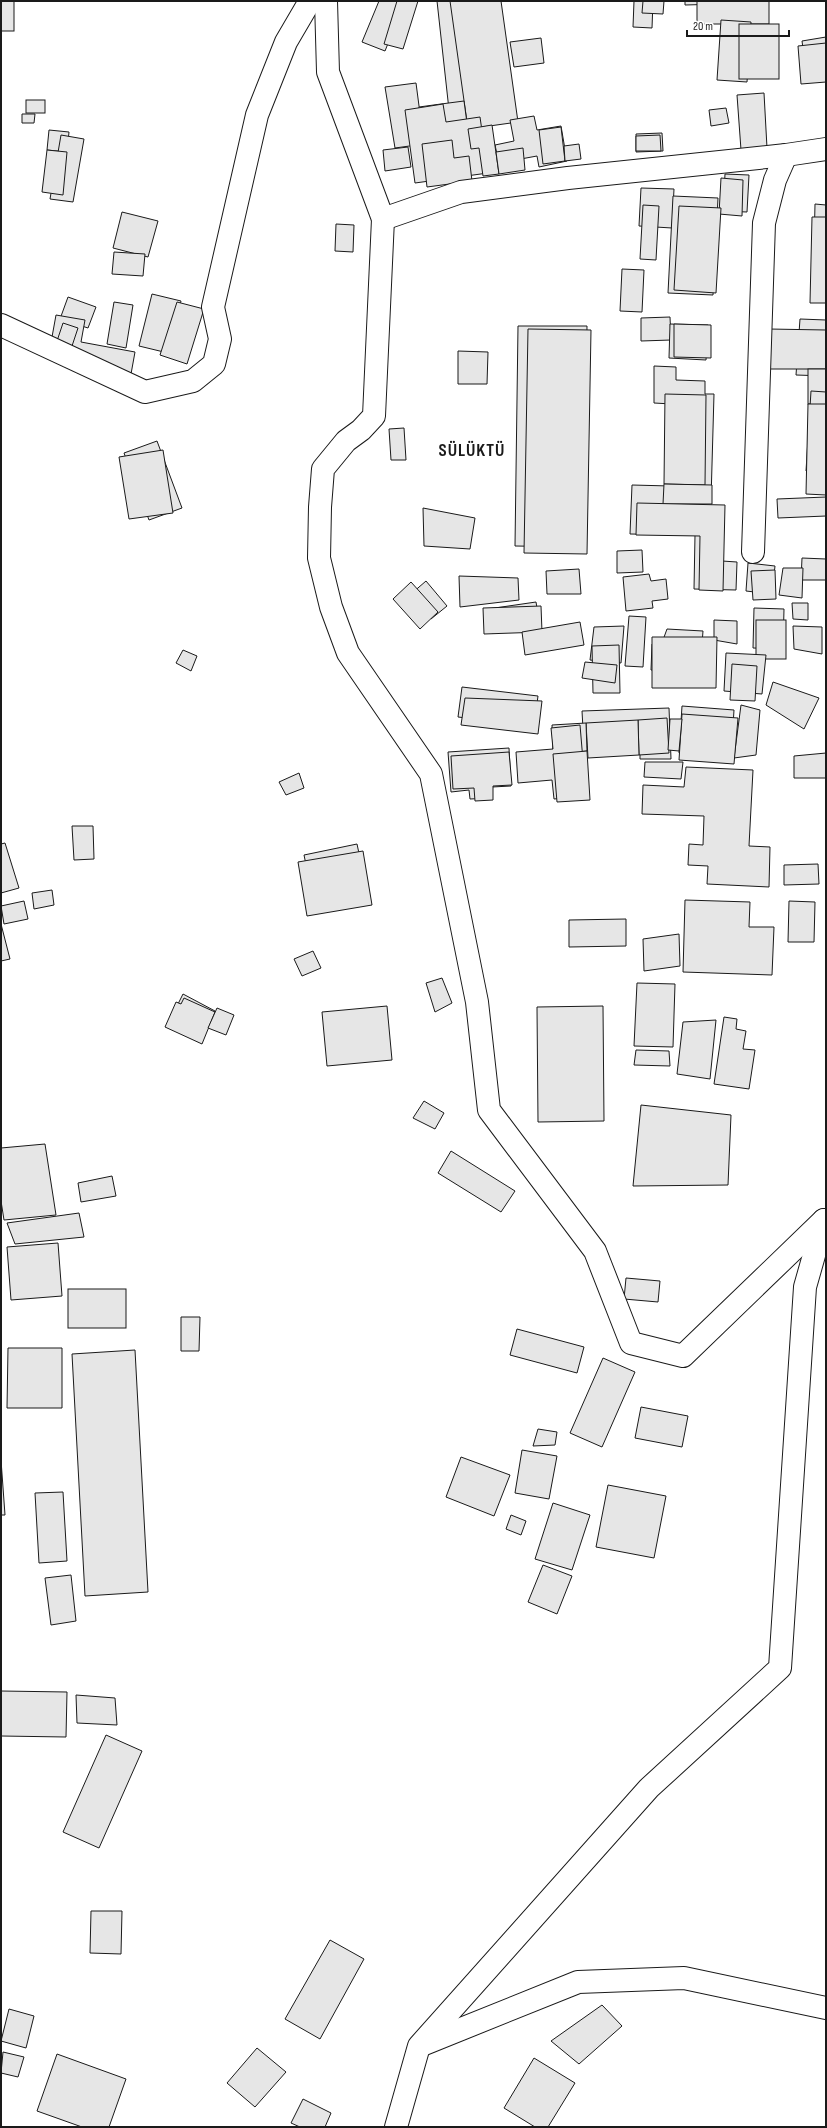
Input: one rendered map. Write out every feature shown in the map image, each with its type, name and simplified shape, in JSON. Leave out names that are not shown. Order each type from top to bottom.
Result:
[{"type":"street","points":[[1,325],[145,392],[193,381],[214,364],[220,339],[213,307],[257,115],[286,42],[310,1]]},
{"type":"street","points":[[326,1],[328,72],[383,219],[374,416],[361,430],[346,441],[322,468],[319,558],[331,607],[348,653],[431,774],[477,1002],[489,1110],[595,1251],[631,1343],[683,1356],[825,1216]]},
{"type":"street","points":[[383,219],[461,192],[568,178],[786,155],[826,149]]},
{"type":"street","points":[[753,552],[764,223],[775,180],[786,155]]},
{"type":"street","points":[[396,2127],[419,2046],[649,1788],[780,1668],[805,1287],[825,1216]]},
{"type":"street","points":[[419,2046],[578,1982],[684,1978],[826,2008]]},
{"type":"building","points":[[1,1],[14,1],[14,31],[1,31]]},
{"type":"building","points":[[379,1],[405,1],[385,51],[362,42]]},
{"type":"building","points":[[397,1],[418,1],[403,49],[384,44]]},
{"type":"building","points":[[437,1],[492,1],[504,113],[450,119]]},
{"type":"building","points":[[450,1],[501,1],[518,122],[468,129]]},
{"type":"building","points":[[634,1],[653,1],[652,28],[633,27]]},
{"type":"building","points":[[643,1],[664,1],[663,14],[642,13]]},
{"type":"building","points":[[685,1],[758,1],[758,3],[685,5]]},
{"type":"building","points":[[697,1],[769,1],[769,24],[697,24]]},
{"type":"building","points":[[721,20],[751,22],[747,82],[717,80]]},
{"type":"building","points":[[739,24],[779,24],[779,79],[739,79]]},
{"type":"building","points":[[826,37],[826,68],[806,71],[802,41]]},
{"type":"building","points":[[541,38],[544,63],[514,67],[510,42]]},
{"type":"building","points":[[826,43],[826,82],[801,84],[798,46]]},
{"type":"building","points":[[416,83],[424,144],[395,148],[385,87]]},
{"type":"building","points":[[764,93],[767,148],[741,150],[737,95]]},
{"type":"building","points":[[26,100],[45,100],[45,113],[26,113]]},
{"type":"building","points":[[464,101],[469,138],[447,141],[441,104]]},
{"type":"building","points":[[441,104],[447,141],[424,144],[419,107]]},
{"type":"building","points":[[443,104],[446,122],[480,117],[488,173],[415,183],[405,110]]},
{"type":"building","points":[[726,108],[729,123],[711,126],[709,110]]},
{"type":"building","points":[[22,114],[35,114],[34,123],[22,123]]},
{"type":"building","points":[[534,116],[537,130],[561,126],[567,161],[539,167],[537,156],[499,163],[495,145],[514,141],[510,120]]},
{"type":"building","points":[[492,125],[499,174],[483,176],[479,148],[471,149],[468,129]]},
{"type":"building","points":[[561,127],[565,161],[543,164],[539,130]]},
{"type":"building","points":[[49,130],[69,132],[67,152],[47,150]]},
{"type":"building","points":[[662,133],[663,151],[636,152],[636,134]]},
{"type":"building","points":[[61,135],[84,139],[73,202],[50,199]]},
{"type":"building","points":[[660,135],[661,151],[636,151],[636,136]]},
{"type":"building","points":[[452,140],[454,158],[469,156],[472,181],[427,187],[422,144]]},
{"type":"building","points":[[579,144],[581,159],[565,161],[564,146]]},
{"type":"building","points":[[408,147],[411,167],[385,171],[383,150]]},
{"type":"building","points":[[523,148],[525,170],[499,174],[496,152]]},
{"type":"building","points":[[47,150],[67,152],[63,195],[42,192]]},
{"type":"building","points":[[725,174],[749,175],[747,212],[723,211]]},
{"type":"building","points":[[721,178],[743,180],[742,216],[719,214]]},
{"type":"building","points":[[641,188],[674,189],[672,228],[639,226]]},
{"type":"building","points":[[673,196],[718,198],[713,295],[668,293]]},
{"type":"building","points":[[815,204],[826,205],[826,291],[813,290]]},
{"type":"building","points":[[643,205],[659,206],[656,260],[640,259]]},
{"type":"building","points":[[679,206],[721,208],[716,293],[674,290]]},
{"type":"building","points":[[122,212],[158,221],[148,257],[113,248]]},
{"type":"building","points":[[812,217],[826,217],[826,303],[810,303]]},
{"type":"building","points":[[336,224],[354,225],[353,252],[335,251]]},
{"type":"building","points":[[114,252],[145,254],[143,276],[112,274]]},
{"type":"building","points":[[622,269],[644,270],[642,312],[620,311]]},
{"type":"building","points":[[152,294],[181,301],[168,353],[139,346]]},
{"type":"building","points":[[68,297],[96,307],[88,328],[60,319]]},
{"type":"building","points":[[114,302],[133,305],[126,348],[107,344]]},
{"type":"building","points":[[177,302],[204,309],[187,364],[160,355]]},
{"type":"building","points":[[56,315],[85,320],[81,342],[135,352],[131,374],[48,359]]},
{"type":"building","points":[[670,317],[671,340],[641,341],[641,318]]},
{"type":"building","points":[[800,319],[826,320],[826,376],[796,375]]},
{"type":"building","points":[[63,323],[78,328],[72,346],[57,341]]},
{"type":"building","points":[[670,324],[708,325],[706,360],[669,358]]},
{"type":"building","points":[[674,324],[711,325],[711,358],[674,357]]},
{"type":"building","points":[[518,326],[587,326],[584,547],[515,546]]},
{"type":"building","points":[[528,329],[591,330],[587,554],[524,553]]},
{"type":"building","points":[[769,329],[826,330],[826,369],[768,369]]},
{"type":"building","points":[[458,351],[488,352],[487,384],[458,384]]},
{"type":"building","points":[[654,366],[676,367],[676,380],[705,381],[705,394],[714,394],[711,500],[669,499],[668,517],[723,519],[722,561],[737,562],[736,590],[694,589],[695,535],[630,534],[632,485],[670,486],[672,404],[654,403]]},
{"type":"building","points":[[808,369],[826,369],[826,404],[808,404]]},
{"type":"building","points":[[811,391],[826,392],[826,472],[806,471]]},
{"type":"building","points":[[665,394],[706,395],[705,485],[664,484]]},
{"type":"building","points":[[808,404],[826,404],[826,495],[806,494]]},
{"type":"building","points":[[404,428],[406,460],[391,460],[389,429]]},
{"type":"building","points":[[157,441],[182,508],[149,520],[124,453]]},
{"type":"building","points":[[163,450],[173,513],[129,519],[119,457]]},
{"type":"building","points":[[664,484],[712,485],[712,504],[663,504]]},
{"type":"building","points":[[826,497],[826,516],[778,518],[777,499]]},
{"type":"building","points":[[637,503],[725,505],[723,591],[699,590],[700,536],[636,535]]},
{"type":"building","points":[[423,508],[475,518],[470,549],[424,546]]},
{"type":"building","points":[[642,550],[643,572],[617,573],[617,551]]},
{"type":"building","points":[[802,558],[826,559],[826,580],[801,580]]},
{"type":"building","points":[[748,563],[775,566],[772,594],[746,591]]},
{"type":"building","points":[[783,568],[803,568],[802,598],[779,595]]},
{"type":"building","points":[[579,569],[581,594],[547,594],[546,571]]},
{"type":"building","points":[[775,570],[776,599],[753,600],[751,571]]},
{"type":"building","points":[[649,574],[651,581],[666,579],[668,599],[652,601],[653,608],[626,611],[623,577]]},
{"type":"building","points":[[459,576],[518,578],[519,600],[460,607]]},
{"type":"building","points":[[426,581],[447,606],[431,619],[411,594]]},
{"type":"building","points":[[411,582],[438,612],[420,629],[393,599]]},
{"type":"building","points":[[536,602],[540,626],[492,633],[488,609]]},
{"type":"building","points":[[792,603],[808,603],[808,620],[793,619]]},
{"type":"building","points":[[541,606],[542,632],[484,634],[483,608]]},
{"type":"building","points":[[754,608],[784,609],[783,649],[753,648]]},
{"type":"building","points":[[629,616],[646,617],[643,667],[625,666]]},
{"type":"building","points":[[714,620],[737,621],[737,644],[714,640]]},
{"type":"building","points":[[756,620],[786,620],[786,659],[756,659]]},
{"type":"building","points":[[580,622],[584,645],[525,655],[522,632]]},
{"type":"building","points":[[624,626],[621,663],[590,660],[594,627]]},
{"type":"building","points":[[793,626],[822,627],[822,654],[794,649]]},
{"type":"building","points":[[667,629],[703,631],[702,644],[714,644],[713,674],[651,670],[652,644],[663,640]]},
{"type":"building","points":[[652,637],[717,637],[716,688],[652,688]]},
{"type":"building","points":[[619,645],[620,693],[593,693],[592,646]]},
{"type":"building","points":[[183,650],[197,656],[191,671],[176,663]]},
{"type":"building","points":[[726,653],[766,655],[762,694],[724,691]]},
{"type":"building","points":[[585,662],[617,665],[615,683],[582,678]]},
{"type":"building","points":[[732,664],[757,666],[755,701],[730,700]]},
{"type":"building","points":[[773,682],[819,698],[804,729],[766,705]]},
{"type":"building","points":[[462,687],[538,696],[534,726],[458,717]]},
{"type":"building","points":[[465,698],[542,701],[538,734],[461,725]]},
{"type":"building","points":[[741,705],[760,710],[756,755],[734,758]]},
{"type":"building","points":[[682,706],[734,710],[731,757],[679,753]]},
{"type":"building","points":[[669,708],[671,759],[640,759],[640,745],[584,747],[582,711]]},
{"type":"building","points":[[682,714],[738,718],[734,764],[679,760]]},
{"type":"building","points":[[667,718],[669,753],[639,755],[638,720]]},
{"type":"building","points":[[670,719],[682,719],[679,751],[668,750]]},
{"type":"building","points":[[638,720],[639,755],[588,758],[586,723]]},
{"type":"building","points":[[586,723],[587,751],[553,754],[552,725]]},
{"type":"building","points":[[580,725],[586,796],[554,799],[552,780],[518,783],[516,752],[553,749],[551,728]]},
{"type":"building","points":[[509,748],[511,786],[492,787],[492,798],[470,799],[469,790],[451,792],[448,752]]},
{"type":"building","points":[[587,751],[590,800],[557,802],[553,754]]},
{"type":"building","points":[[509,752],[512,785],[493,786],[493,800],[475,801],[474,788],[453,789],[451,756]]},
{"type":"building","points":[[826,753],[826,778],[794,778],[794,756]]},
{"type":"building","points":[[645,762],[683,762],[681,779],[644,777]]},
{"type":"building","points":[[686,767],[753,770],[749,846],[770,847],[769,887],[707,884],[708,866],[688,865],[689,844],[703,845],[704,816],[642,814],[643,785],[684,787]]},
{"type":"building","points":[[299,773],[304,788],[286,795],[279,782]]},
{"type":"building","points":[[72,826],[93,826],[94,859],[74,860]]},
{"type":"building","points":[[5,843],[19,888],[1,893],[1,844]]},
{"type":"building","points":[[357,844],[369,900],[316,912],[304,855]]},
{"type":"building","points":[[363,851],[372,905],[307,916],[298,862]]},
{"type":"building","points":[[818,864],[819,884],[784,885],[784,865]]},
{"type":"building","points":[[52,890],[54,905],[34,909],[32,893]]},
{"type":"building","points":[[685,900],[750,902],[749,927],[774,927],[772,975],[683,972]]},
{"type":"building","points":[[24,901],[28,919],[4,924],[1,906]]},
{"type":"building","points":[[789,901],[815,902],[814,942],[788,942]]},
{"type":"building","points":[[626,919],[626,946],[569,947],[569,920]]},
{"type":"building","points":[[1,924],[10,959],[1,961]]},
{"type":"building","points":[[679,934],[680,966],[644,971],[643,939]]},
{"type":"building","points":[[313,951],[321,968],[302,976],[294,959]]},
{"type":"building","points":[[442,978],[452,1003],[435,1012],[426,983]]},
{"type":"building","points":[[637,983],[675,984],[673,1047],[634,1046]]},
{"type":"building","points":[[183,994],[215,1011],[199,1042],[167,1026]]},
{"type":"building","points":[[184,998],[215,1012],[202,1044],[165,1027],[176,1002],[181,1004]]},
{"type":"building","points":[[387,1006],[392,1060],[327,1066],[322,1012]]},
{"type":"building","points":[[603,1006],[604,1121],[538,1122],[537,1007]]},
{"type":"building","points":[[217,1008],[234,1015],[226,1035],[208,1028]]},
{"type":"building","points":[[724,1017],[737,1019],[736,1029],[746,1031],[743,1049],[755,1050],[749,1089],[714,1084]]},
{"type":"building","points":[[716,1020],[710,1079],[677,1074],[683,1022]]},
{"type":"building","points":[[636,1050],[669,1051],[670,1066],[634,1065]]},
{"type":"building","points":[[424,1101],[444,1113],[435,1129],[413,1118]]},
{"type":"building","points":[[641,1105],[731,1115],[728,1185],[633,1186]]},
{"type":"building","points":[[45,1144],[56,1215],[4,1220],[1,1201],[1,1148]]},
{"type":"building","points":[[451,1151],[515,1191],[501,1212],[438,1173]]},
{"type":"building","points":[[112,1176],[116,1196],[81,1202],[78,1183]]},
{"type":"building","points":[[79,1213],[84,1237],[15,1244],[7,1223]]},
{"type":"building","points":[[58,1243],[62,1296],[11,1300],[7,1247]]},
{"type":"building","points":[[626,1278],[660,1281],[658,1302],[624,1299]]},
{"type":"building","points":[[68,1289],[126,1289],[126,1328],[68,1328]]},
{"type":"building","points":[[181,1317],[200,1317],[199,1351],[181,1351]]},
{"type":"building","points":[[517,1329],[584,1347],[577,1373],[510,1355]]},
{"type":"building","points":[[8,1348],[62,1348],[62,1408],[7,1408]]},
{"type":"building","points":[[135,1350],[148,1592],[85,1596],[72,1354]]},
{"type":"building","points":[[603,1358],[635,1372],[602,1447],[570,1433]]},
{"type":"building","points":[[641,1407],[688,1416],[682,1447],[635,1438]]},
{"type":"building","points":[[538,1429],[557,1432],[555,1445],[533,1446]]},
{"type":"building","points":[[522,1450],[557,1456],[549,1499],[515,1493]]},
{"type":"building","points":[[461,1457],[510,1475],[494,1516],[446,1497]]},
{"type":"building","points":[[1,1460],[5,1515],[1,1515]]},
{"type":"building","points":[[608,1485],[666,1496],[654,1558],[596,1547]]},
{"type":"building","points":[[63,1492],[67,1561],[39,1563],[35,1493]]},
{"type":"building","points":[[553,1503],[590,1515],[572,1570],[535,1559]]},
{"type":"building","points":[[511,1515],[526,1521],[521,1535],[506,1529]]},
{"type":"building","points":[[543,1565],[572,1576],[557,1614],[528,1602]]},
{"type":"building","points":[[71,1575],[76,1621],[51,1625],[45,1578]]},
{"type":"building","points":[[1,1691],[67,1692],[66,1737],[1,1736]]},
{"type":"building","points":[[76,1695],[115,1698],[117,1725],[77,1723]]},
{"type":"building","points":[[106,1735],[142,1751],[99,1848],[63,1832]]},
{"type":"building","points":[[91,1911],[122,1911],[121,1954],[90,1953]]},
{"type":"building","points":[[330,1940],[364,1959],[320,2039],[285,2019]]},
{"type":"building","points":[[602,2005],[622,2026],[579,2064],[551,2041]]},
{"type":"building","points":[[9,2009],[34,2016],[26,2048],[1,2041]]},
{"type":"building","points":[[257,2048],[286,2072],[255,2107],[227,2083]]},
{"type":"building","points":[[3,2052],[24,2057],[18,2077],[1,2073]]},
{"type":"building","points":[[57,2054],[126,2079],[109,2127],[82,2127],[37,2111]]},
{"type":"building","points":[[534,2058],[575,2083],[548,2127],[535,2127],[504,2108]]},
{"type":"building","points":[[303,2099],[331,2113],[325,2127],[300,2127],[291,2123]]},
{"type":"district","name":"SÜLÜKTÜ","points":[[472,450]]}]
